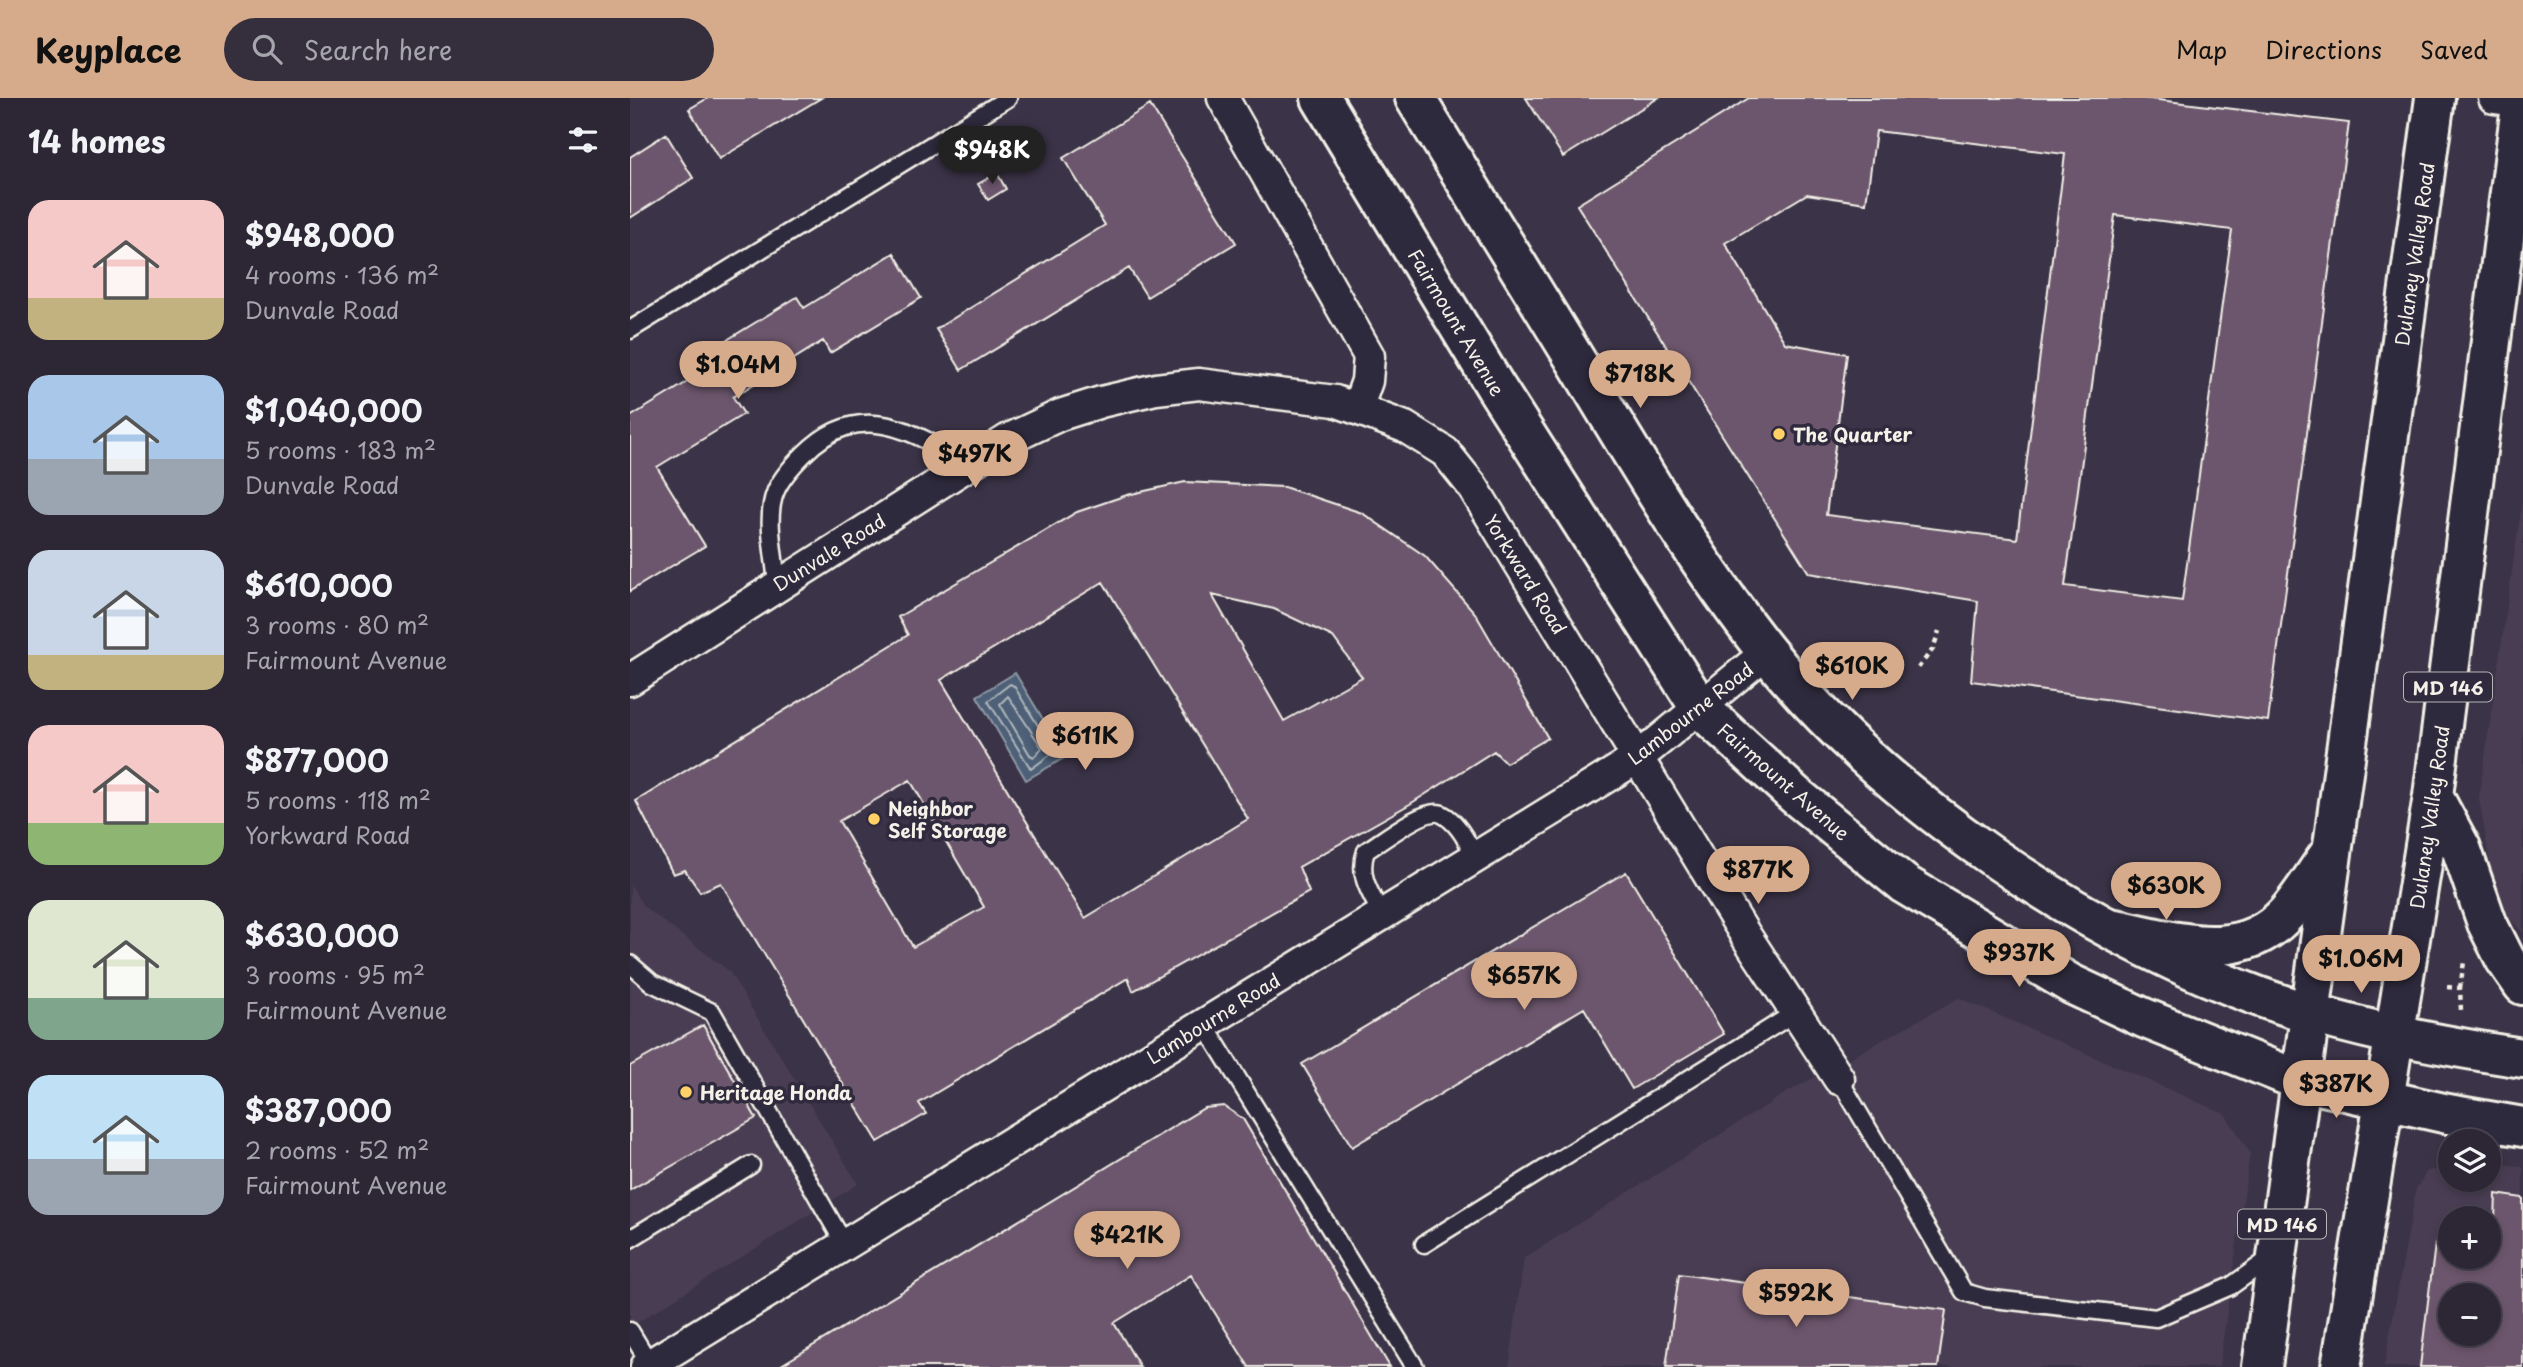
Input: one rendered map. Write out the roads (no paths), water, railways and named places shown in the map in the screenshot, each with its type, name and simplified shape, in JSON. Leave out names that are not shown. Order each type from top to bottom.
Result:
[{"type":"main road","name":"Fairmount Avenue","points":[[1321,98],[1495,386],[1700,708],[1795,794],[1904,884],[2071,984],[2144,1018],[2301,1081],[2385,1101],[2523,1127]]},
{"type":"main road","points":[[1415,98],[1658,496],[1708,572],[1767,652],[1821,714],[1884,774],[2005,865],[2109,928],[2259,997],[2311,1013],[2458,1049],[2523,1058]]},
{"type":"main road","name":"Dulaney Valley Road","points":[[2262,1367],[2435,98]]},
{"type":"main road","name":"Dulaney Valley Road","points":[[2341,1367],[2432,796],[2515,100]]},
{"type":"main road","points":[[2432,796],[2462,848],[2487,923],[2505,959],[2523,985]]},
{"type":"main road","points":[[2109,928],[2215,947],[2245,942],[2271,928],[2287,913],[2334,847]]},
{"type":"street","points":[[1223,98],[1369,356],[1367,381],[1357,409]]},
{"type":"street","name":"Dunvale Road","points":[[630,680],[1009,439],[1060,415],[1156,389],[1199,383],[1335,401],[1357,409]]},
{"type":"street","name":"Yorkward Road","points":[[1357,409],[1405,427],[1445,452],[1473,487],[1746,936],[1839,1079]]},
{"type":"street","name":"Lambourne Road","points":[[648,1366],[1639,757],[1767,652]]},
{"type":"lane","points":[[630,330],[1008,98]]},
{"type":"lane","points":[[778,584],[772,519],[775,493],[792,466],[818,439],[851,426],[886,424],[919,434],[968,465]]},
{"type":"lane","points":[[1382,915],[1363,880],[1366,851],[1421,817],[1432,812],[1442,814],[1458,827],[1476,857]]},
{"type":"lane","points":[[630,964],[652,983],[712,1012],[845,1245]]},
{"type":"lane","points":[[1424,1244],[1796,1012]]},
{"type":"lane","points":[[1204,1024],[1415,1367]]},
{"type":"lane","points":[[1839,1079],[1964,1292],[1985,1298],[2156,1318],[2231,1286],[2278,1252]]},
{"type":"lane","points":[[630,1238],[751,1165]]},
{"type":"lane","points":[[630,1331],[648,1366]]},
{"type":"water","points":[[1015,673],[1066,757],[1026,780],[977,696]]},
{"type":"place","name":"The Quarter","points":[[1779,434]]},
{"type":"place","name":"Neighbor Self Storage","points":[[874,819]]},
{"type":"place","name":"Heritage Honda","points":[[686,1092]]}]
